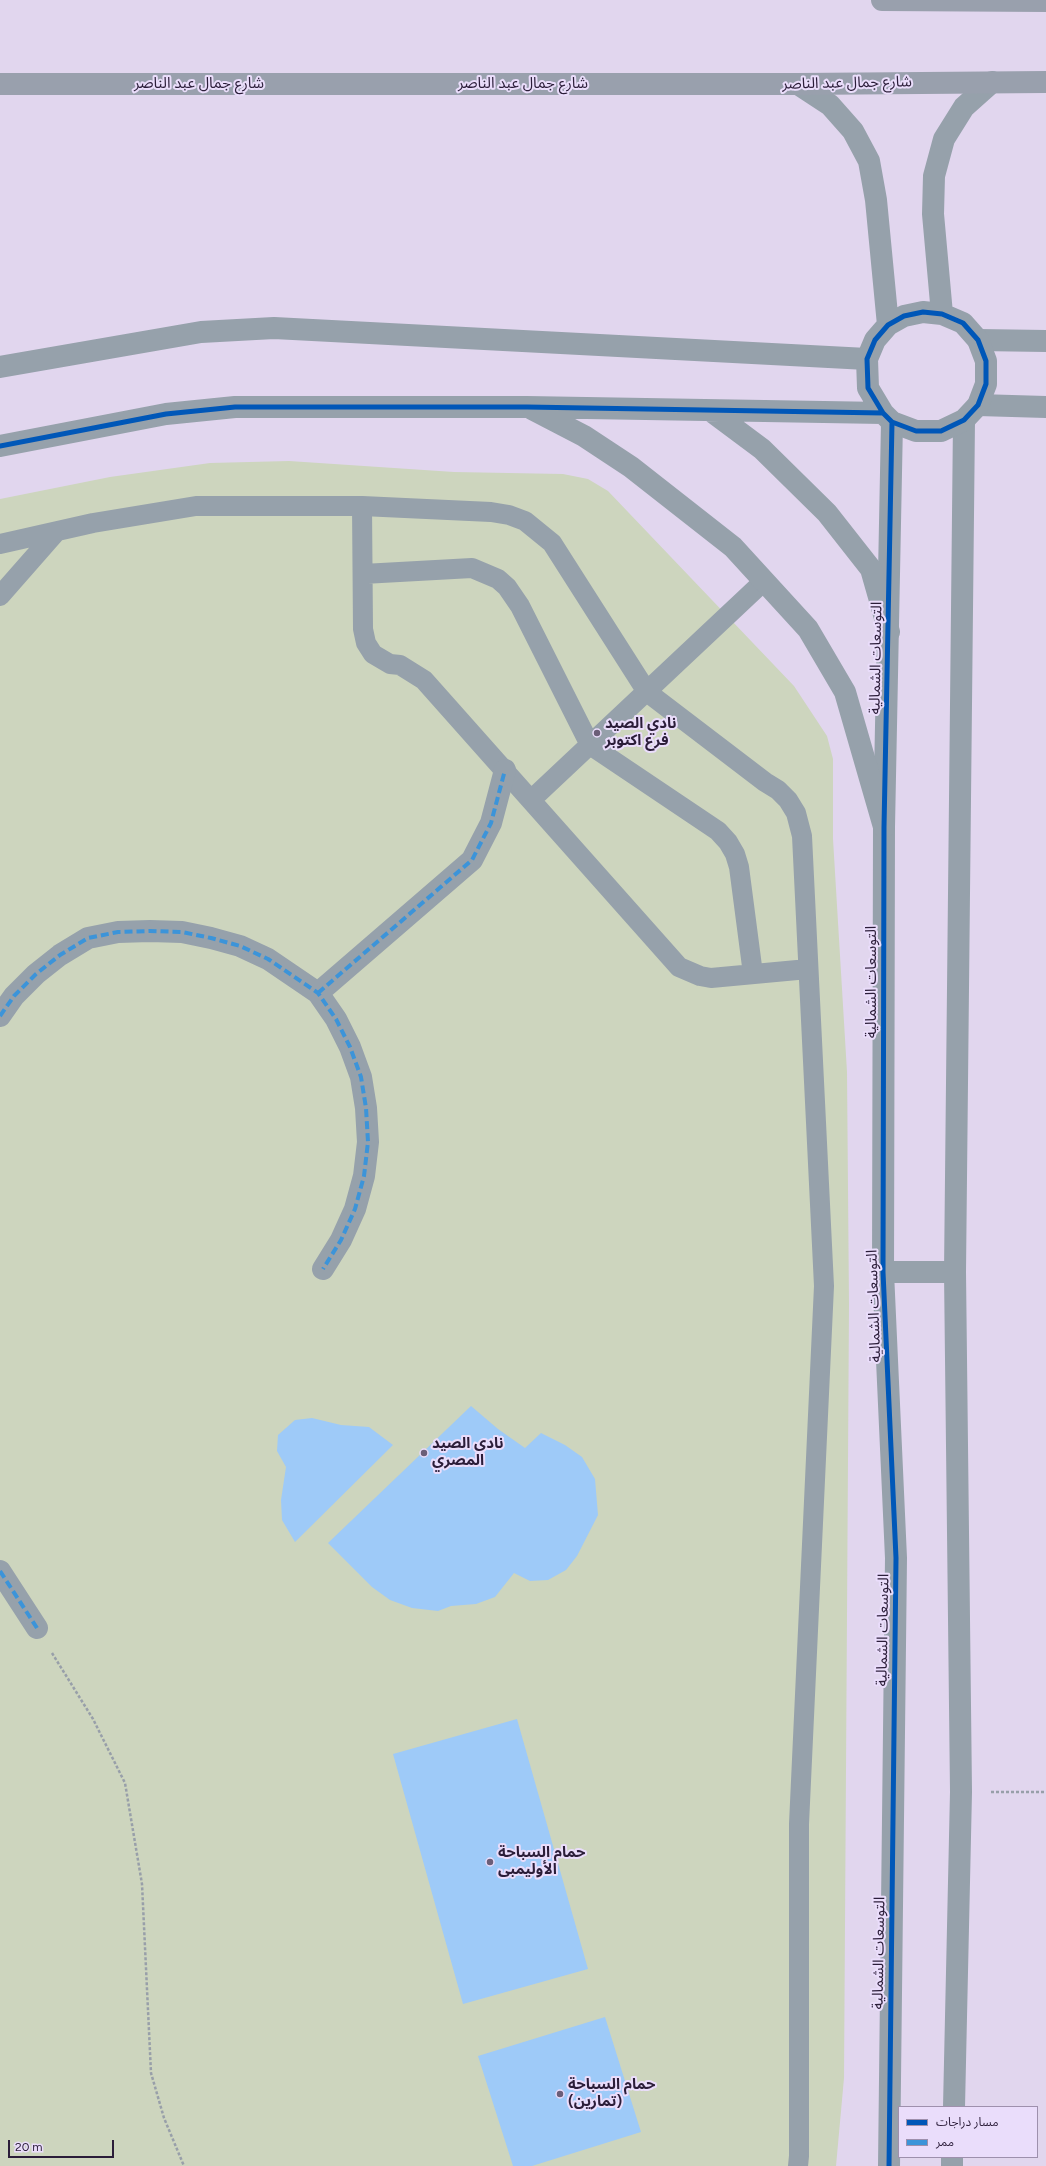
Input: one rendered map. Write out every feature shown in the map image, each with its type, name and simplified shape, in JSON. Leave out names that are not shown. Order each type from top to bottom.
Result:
[{"type":"main road","points":[[882,0],[1046,0]]},
{"type":"main road","name":"شارع جمال عبد الناصر","points":[[0,84],[798,84],[1046,82]]},
{"type":"street","points":[[942,314],[933,214],[934,176],[944,139],[964,107],[992,82]]},
{"type":"street","points":[[798,84],[830,106],[852,131],[869,161],[876,200],[888,325]]},
{"type":"street","points":[[887,418],[868,388],[868,359],[875,340],[888,325],[904,316],[917,313],[923,312],[942,314],[963,323],[978,340],[986,361],[986,384],[971,412],[955,1272],[961,1792],[954,2106]]},
{"type":"street","points":[[0,367],[201,332],[274,328],[868,359]]},
{"type":"street","points":[[978,340],[1046,341]]},
{"type":"street","points":[[0,446],[166,414],[235,406],[527,407],[711,411],[887,418],[916,431],[941,431],[971,412],[1046,408]]},
{"type":"street","points":[[527,407],[584,436],[631,467],[733,548],[808,629],[845,692],[884,827]]},
{"type":"street","points":[[711,411],[762,449],[827,513],[871,569],[889,632]]},
{"type":"street","name":"التوسعات الشمالية","points":[[887,418],[889,632],[884,827],[884,1272],[896,1558],[889,2166]]},
{"type":"street","points":[[318,993],[472,860],[491,824],[505,770]]},
{"type":"street","points":[[0,1016],[14,996],[36,974],[60,955],[88,938],[118,932],[150,930],[182,932],[240,946],[268,959],[318,993],[336,1019],[347,1040],[358,1070],[366,1108],[368,1142],[364,1176],[355,1209],[341,1240],[323,1269]]},
{"type":"street","points":[[884,1272],[955,1272]]},
{"type":"street","points":[[0,1571],[37,1628]]},
{"type":"lane","points":[[0,544],[93,523],[196,506],[362,506],[491,512],[508,515],[525,521],[552,543],[646,692],[765,782],[778,790],[788,800],[796,813],[802,836],[824,1286],[799,1824],[798,2166]]},
{"type":"lane","points":[[362,506],[363,629],[366,643],[374,654],[390,664],[400,665],[424,680],[679,967],[700,976],[711,978],[808,969]]},
{"type":"lane","points":[[0,596],[57,531]]},
{"type":"lane","points":[[363,574],[465,568],[485,572],[498,579],[507,587],[517,601],[590,745],[718,831],[728,842],[735,854],[739,867],[753,974]]},
{"type":"lane","points":[[531,800],[764,582]]},
{"type":"path","points":[[37,1628],[93,1719],[125,1782],[142,1884],[151,2073],[164,2118],[184,2166]]},
{"type":"path","points":[[961,1792],[1046,1792]]},
{"type":"green space","name":"نادى الصيد المصري","points":[[289,461],[454,472],[563,474],[588,479],[608,491],[794,686],[827,736],[833,759],[833,839],[847,1072],[849,1305],[844,2078],[836,2166],[0,2166],[0,499],[110,477],[210,463]]},
{"type":"water","points":[[471,1406],[498,1429],[525,1448],[541,1433],[565,1445],[582,1457],[595,1479],[598,1515],[577,1556],[566,1570],[548,1580],[530,1581],[514,1573],[495,1597],[476,1604],[451,1606],[438,1611],[412,1608],[390,1600],[372,1587],[328,1543]]},
{"type":"water","points":[[312,1418],[341,1425],[369,1427],[393,1445],[295,1542],[282,1520],[281,1500],[286,1467],[277,1451],[278,1435],[295,1420]]},
{"type":"water","name":"حمام السباحة الأوليمبى","points":[[517,1719],[588,1969],[463,2004],[393,1754]]},
{"type":"water","name":"حمام السباحة (تمارين)","points":[[605,2017],[641,2132],[532,2166],[513,2166],[478,2056]]},
{"type":"marked path","points":[[318,993],[472,860],[491,823],[505,770]]},
{"type":"marked path","points":[[0,1016],[14,996],[36,974],[60,955],[88,938],[118,932],[182,932],[240,946],[268,959],[318,993],[336,1019],[350,1047],[361,1077],[366,1108],[368,1142],[364,1176],[355,1209],[341,1240],[323,1269]]},
{"type":"marked path","points":[[0,1571],[37,1628]]},
{"type":"cycle path","points":[[0,446],[166,414],[235,407],[527,407],[883,413],[892,422],[916,431],[941,431],[964,420],[978,405],[986,384],[986,361],[978,340],[963,323],[942,314],[923,312],[904,316],[888,325],[875,340],[867,359],[868,388],[883,413]]},
{"type":"cycle path","points":[[889,2166],[896,1558],[883,1272],[884,827],[892,422]]},
{"type":"place","name":"نادي الصيد فرع اكتوبر","points":[[597,733]]},
{"type":"place","name":"نادى الصيد المصري","points":[[424,1453]]},
{"type":"place","name":"حمام السباحة الأوليمبى","points":[[490,1862]]},
{"type":"place","name":"حمام السباحة (تمارين)","points":[[560,2094]]}]
